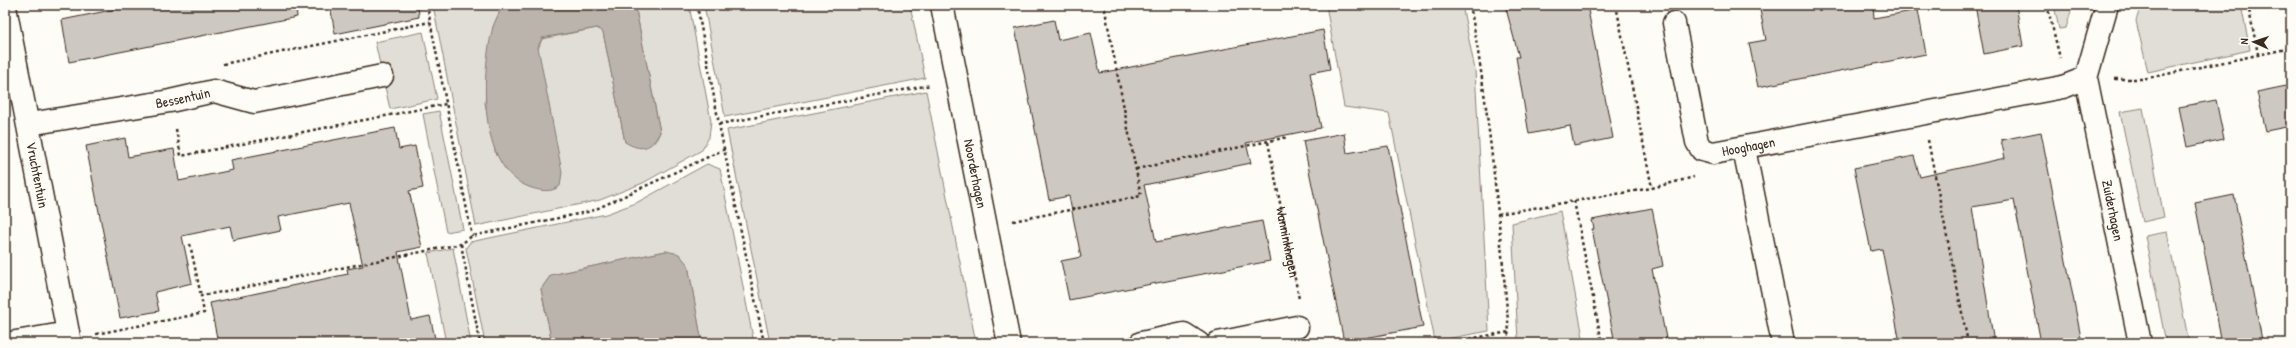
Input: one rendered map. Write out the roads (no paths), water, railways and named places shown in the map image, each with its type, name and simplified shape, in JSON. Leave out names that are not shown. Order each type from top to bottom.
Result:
[{"type":"street","name":"Noorderhagen","points":[[942,5],[1010,343]]},
{"type":"street","name":"Zuiderhagen","points":[[2107,5],[2086,78],[2140,343]]},
{"type":"street","name":"Vruchtentuin","points":[[5,7],[70,338]]},
{"type":"street","name":"Hooghagen","points":[[1674,23],[1697,142],[1702,150],[1713,154],[2062,86],[2086,78]]},
{"type":"street","name":"Bessentuin","points":[[29,124],[170,101],[214,91],[254,102],[382,76]]},
{"type":"street","points":[[1744,149],[1783,343]]},
{"type":"street","points":[[1218,343],[1297,327]]},
{"type":"street","points":[[1141,343],[1184,334],[1198,343]]},
{"type":"street","points":[[10,343],[70,338]]}]
